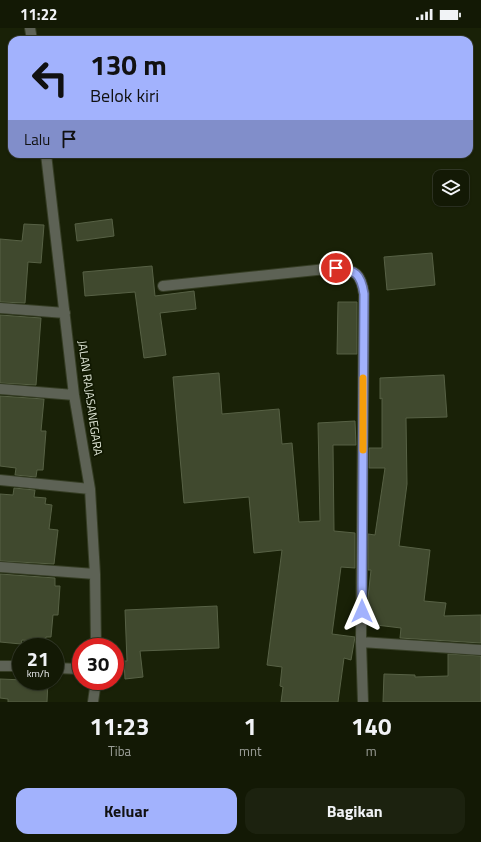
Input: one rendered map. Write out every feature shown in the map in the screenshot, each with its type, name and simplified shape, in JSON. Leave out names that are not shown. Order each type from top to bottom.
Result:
[{"type":"street","name":"JALAN RAJASANEGARA","points":[[47,158],[66,313],[74,395],[90,489],[95,574],[96,638]]},
{"type":"street","points":[[163,286],[336,268],[349,269],[358,274],[362,283],[364,294],[361,642],[362,702]]},
{"type":"street","points":[[0,308],[66,313]]},
{"type":"street","points":[[0,389],[74,395]]},
{"type":"street","points":[[0,480],[90,489]]},
{"type":"street","points":[[0,567],[95,574]]},
{"type":"street","points":[[361,642],[481,650]]},
{"type":"street","points":[[0,666],[12,666]]},
{"type":"street","points":[[93,702],[95,690]]},
{"type":"building","points":[[112,219],[114,236],[77,241],[75,224]]},
{"type":"building","points":[[24,224],[44,225],[41,263],[28,262],[25,303],[0,302],[0,239],[22,241]]},
{"type":"building","points":[[432,253],[435,285],[387,290],[384,257]]},
{"type":"building","points":[[152,266],[155,296],[194,291],[196,309],[160,313],[166,355],[144,358],[135,292],[85,296],[83,272]]},
{"type":"building","points":[[338,302],[357,302],[357,354],[337,354]]},
{"type":"building","points":[[0,315],[41,318],[36,385],[0,383]]},
{"type":"building","points":[[219,373],[222,414],[279,409],[282,444],[292,443],[299,522],[320,521],[318,423],[355,421],[356,445],[333,445],[334,531],[355,533],[355,568],[341,567],[332,634],[355,637],[351,660],[344,658],[338,702],[281,702],[283,687],[280,686],[282,667],[267,665],[282,550],[254,553],[249,497],[184,503],[173,377]]},
{"type":"building","points":[[444,375],[447,417],[406,418],[407,484],[399,546],[430,550],[424,601],[446,603],[444,616],[481,615],[481,643],[400,638],[401,628],[368,624],[368,598],[371,570],[368,570],[368,534],[375,535],[385,468],[369,468],[369,448],[382,448],[382,398],[380,399],[380,378]]},
{"type":"building","points":[[0,396],[44,399],[41,431],[46,431],[43,470],[37,470],[36,477],[15,475],[16,468],[0,466]]},
{"type":"building","points":[[14,488],[35,490],[34,497],[46,498],[45,504],[52,505],[49,529],[58,530],[54,564],[0,561],[0,494],[13,495]]},
{"type":"building","points":[[0,574],[55,578],[55,586],[60,586],[58,615],[53,615],[51,637],[12,638],[12,643],[0,642]]},
{"type":"building","points":[[217,606],[219,648],[140,651],[143,677],[125,679],[124,661],[127,661],[125,610]]},
{"type":"building","points":[[448,654],[481,656],[481,702],[383,702],[384,674],[415,675],[415,677],[448,676]]},
{"type":"building","points":[[0,679],[12,680],[12,690],[48,690],[47,702],[8,702],[8,699],[0,698]]},
{"type":"slow traffic","points":[[363,378],[363,450]]},
{"type":"route","points":[[336,268],[349,269],[358,274],[362,283],[364,294],[362,611]]}]
